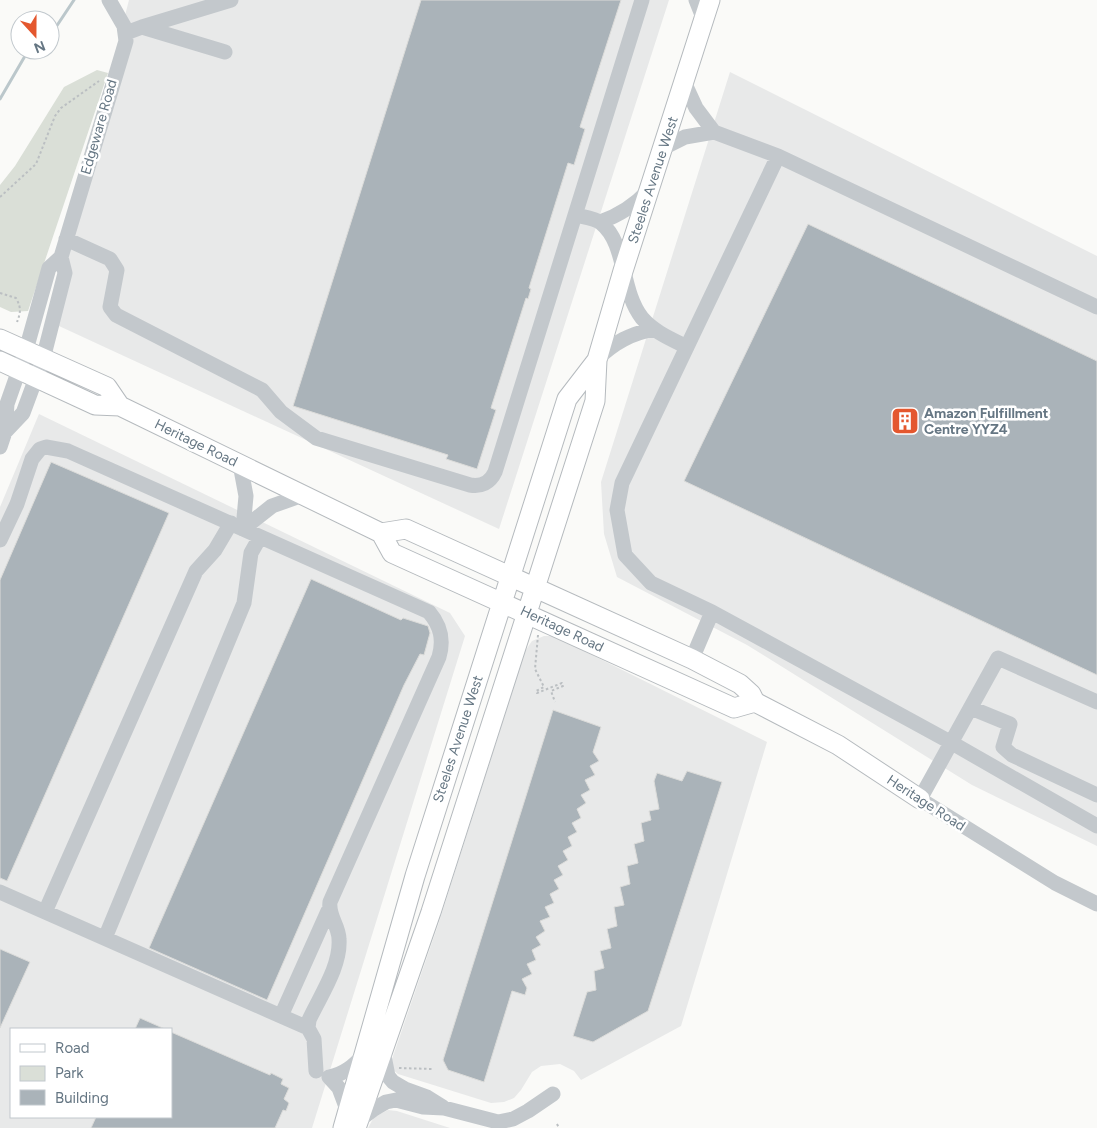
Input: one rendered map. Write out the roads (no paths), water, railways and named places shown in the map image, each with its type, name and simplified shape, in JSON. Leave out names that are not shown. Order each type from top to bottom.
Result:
[{"type":"main road","name":"Steeles Avenue West","points":[[351,1122],[383,1050],[434,903],[595,401],[597,360],[623,271],[710,0]]},
{"type":"main road","name":"Heritage Road","points":[[0,339],[106,387],[120,406]]},
{"type":"main road","name":"Steeles Avenue West","points":[[351,1122],[364,1055],[415,876],[567,398],[597,360]]},
{"type":"main road","name":"Heritage Road","points":[[0,361],[95,405],[120,406],[380,533],[392,553],[734,708],[754,702]]},
{"type":"main road","name":"Heritage Road","points":[[380,533],[406,529],[692,659],[747,688],[754,702],[838,745],[920,799]]},
{"type":"street","points":[[109,0],[126,33],[231,0]]},
{"type":"street","points":[[66,239],[110,259],[114,264],[117,270],[110,307],[116,315],[262,390],[281,412],[316,438],[477,486],[487,482],[495,472],[642,0]]},
{"type":"street","points":[[696,0],[704,20]]},
{"type":"street","points":[[142,27],[225,52]]},
{"type":"street","name":"Edgeware Road","points":[[2,440],[7,404],[27,374],[43,358],[65,273],[61,257],[126,41],[126,33]]},
{"type":"street","points":[[684,82],[696,108],[714,132]]},
{"type":"street","points":[[663,148],[685,137],[714,132],[778,156],[1097,307]]},
{"type":"street","points":[[778,156],[622,482],[617,510],[625,555],[651,583],[712,612],[952,743],[1097,826]]},
{"type":"street","points":[[600,222],[619,215],[636,204],[649,190]]},
{"type":"street","points":[[576,215],[600,222],[612,237],[620,253],[623,271],[633,303],[654,329],[687,347]]},
{"type":"street","name":"Edgeware Road","points":[[27,374],[26,350],[49,268],[61,257]]},
{"type":"street","points":[[597,360],[613,344],[632,334],[654,329]]},
{"type":"street","points":[[0,540],[16,504],[32,459],[40,449],[46,447],[68,451],[429,612],[441,630],[443,645],[439,657],[281,1016]]},
{"type":"street","points":[[237,526],[246,496],[240,464]]},
{"type":"street","points":[[45,912],[196,571],[237,526],[272,506],[303,495]]},
{"type":"street","points":[[105,938],[244,603],[251,553],[260,537]]},
{"type":"street","points":[[692,659],[712,612]]},
{"type":"street","points":[[920,799],[998,658],[1097,702]]},
{"type":"street","points":[[971,708],[1010,724],[1003,747],[1012,755],[1097,795]]},
{"type":"street","name":"Heritage Road","points":[[920,799],[1055,883],[1097,904]]},
{"type":"street","points":[[0,892],[308,1028]]},
{"type":"street","points":[[316,1071],[314,1039],[308,1028],[309,1020],[337,960],[340,948],[339,936],[328,911]]},
{"type":"street","points":[[383,1050],[388,1076],[394,1082],[405,1089],[427,1097],[444,1108]]},
{"type":"street","points":[[364,1055],[349,1070],[340,1075],[329,1077],[339,1088],[351,1122],[386,1102],[404,1101],[423,1107],[444,1108],[497,1125],[528,1111],[553,1094]]},
{"type":"waterway","points":[[60,21],[74,0]]},
{"type":"waterway","points":[[0,99],[23,60]]},
{"type":"place","name":"Amazon Fulfillment Centre YYZ4","points":[[905,421]]}]
